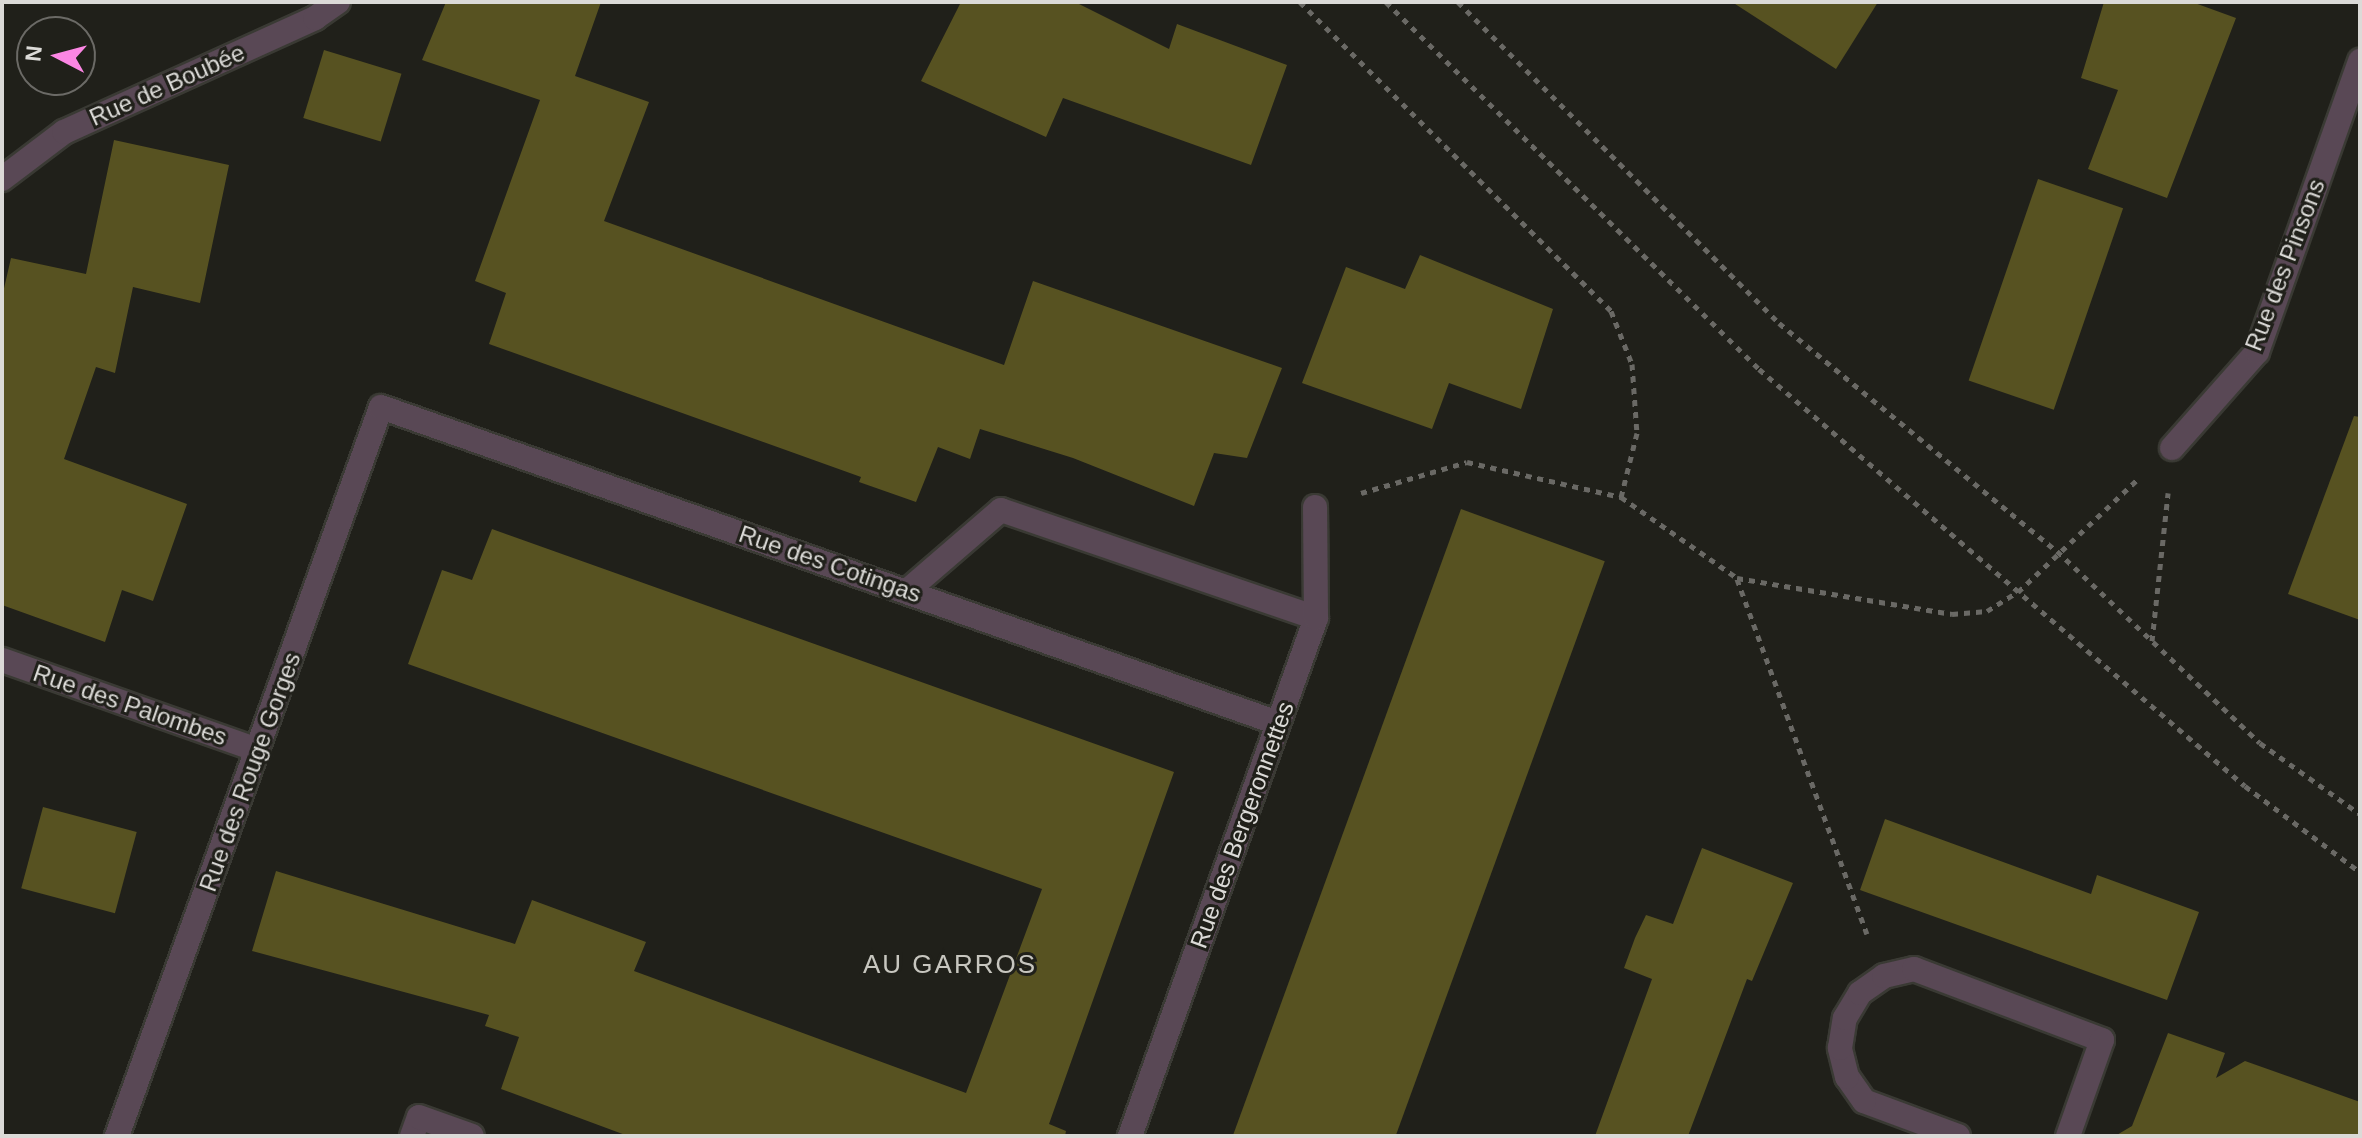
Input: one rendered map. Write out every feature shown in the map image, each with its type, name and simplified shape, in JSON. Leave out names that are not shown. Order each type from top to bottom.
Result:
[{"type":"street","name":"Rue de Boubée","points":[[2,179],[64,132],[315,18],[338,2]]},
{"type":"street","name":"Rue des Pinsons","points":[[2172,448],[2257,352],[2360,61]]},
{"type":"street","name":"Rue des Cotingas","points":[[381,407],[1278,723]]},
{"type":"street","name":"Rue des Rouge Gorges","points":[[118,1136],[381,407]]},
{"type":"street","name":"Rue des Bergeronnettes","points":[[1130,1136],[1316,618],[1315,507]]},
{"type":"street","points":[[907,591],[1001,510],[1316,618]]},
{"type":"street","name":"Rue des Palombes","points":[[2,660],[258,750]]},
{"type":"street","points":[[1958,1136],[1864,1101],[1847,1077],[1840,1048],[1845,1018],[1860,993],[1884,976],[1914,969],[2102,1040],[2068,1136]]},
{"type":"street","points":[[412,1136],[419,1117],[472,1136]]},
{"type":"path","points":[[1300,2],[1611,311],[1632,364],[1637,433],[1621,497]]},
{"type":"path","points":[[1386,2],[1759,369],[2245,786],[2360,872]]},
{"type":"path","points":[[1458,2],[1779,323],[2057,551],[2260,743],[2360,814]]},
{"type":"path","points":[[1315,507],[1467,462],[1621,497],[1737,578],[1952,614],[1987,611],[2018,592],[2057,551],[2172,448]]},
{"type":"path","points":[[2152,641],[2172,448]]},
{"type":"path","points":[[1737,578],[1839,866],[1884,976]]},
{"type":"building","points":[[446,2],[601,2],[575,76],[649,102],[604,221],[1004,365],[1033,281],[1282,368],[1247,458],[1214,453],[1194,506],[1073,458],[980,429],[970,459],[938,447],[916,502],[859,482],[861,477],[489,344],[506,293],[475,281],[540,100],[422,60]]},
{"type":"building","points":[[961,2],[1075,2],[1169,49],[1177,24],[1287,65],[1251,165],[1063,98],[1046,137],[921,81]]},
{"type":"building","points":[[1732,2],[1878,2],[1836,69]]},
{"type":"building","points":[[2104,2],[2192,2],[2236,18],[2167,198],[2088,169],[2118,90],[2081,78]]},
{"type":"building","points":[[324,50],[401,74],[381,142],[303,118]]},
{"type":"building","points":[[114,140],[229,165],[200,303],[133,287],[115,373],[96,367],[64,459],[187,504],[153,601],[122,590],[105,642],[2,605],[2,297],[11,258],[86,274]]},
{"type":"building","points":[[2038,179],[2123,208],[2054,410],[1969,380]]},
{"type":"building","points":[[1420,255],[1553,309],[1521,409],[1449,383],[1432,429],[1302,383],[1346,267],[1405,289]]},
{"type":"building","points":[[2354,416],[2360,417],[2360,620],[2288,594]]},
{"type":"building","points":[[1461,509],[1605,561],[1396,1136],[1233,1135]]},
{"type":"building","points":[[492,529],[1174,772],[1049,1124],[1066,1131],[1065,1136],[628,1136],[501,1089],[519,1037],[485,1026],[489,1015],[252,951],[276,871],[515,944],[532,900],[646,942],[634,971],[966,1093],[1042,889],[408,664],[442,570],[472,580]]},
{"type":"building","points":[[43,807],[137,832],[115,913],[21,888]]},
{"type":"building","points":[[1885,819],[2091,894],[2097,875],[2199,912],[2167,1000],[1860,890]]},
{"type":"building","points":[[1702,848],[1793,883],[1752,981],[1747,979],[1688,1136],[1595,1136],[1652,979],[1624,968],[1635,938],[1646,915],[1673,924]]},
{"type":"building","points":[[2168,1033],[2225,1053],[2216,1078],[2245,1061],[2360,1102],[2360,1136],[2115,1136],[2132,1126]]},
{"type":"district","name":"AU GARROS","points":[[950,965]]}]
